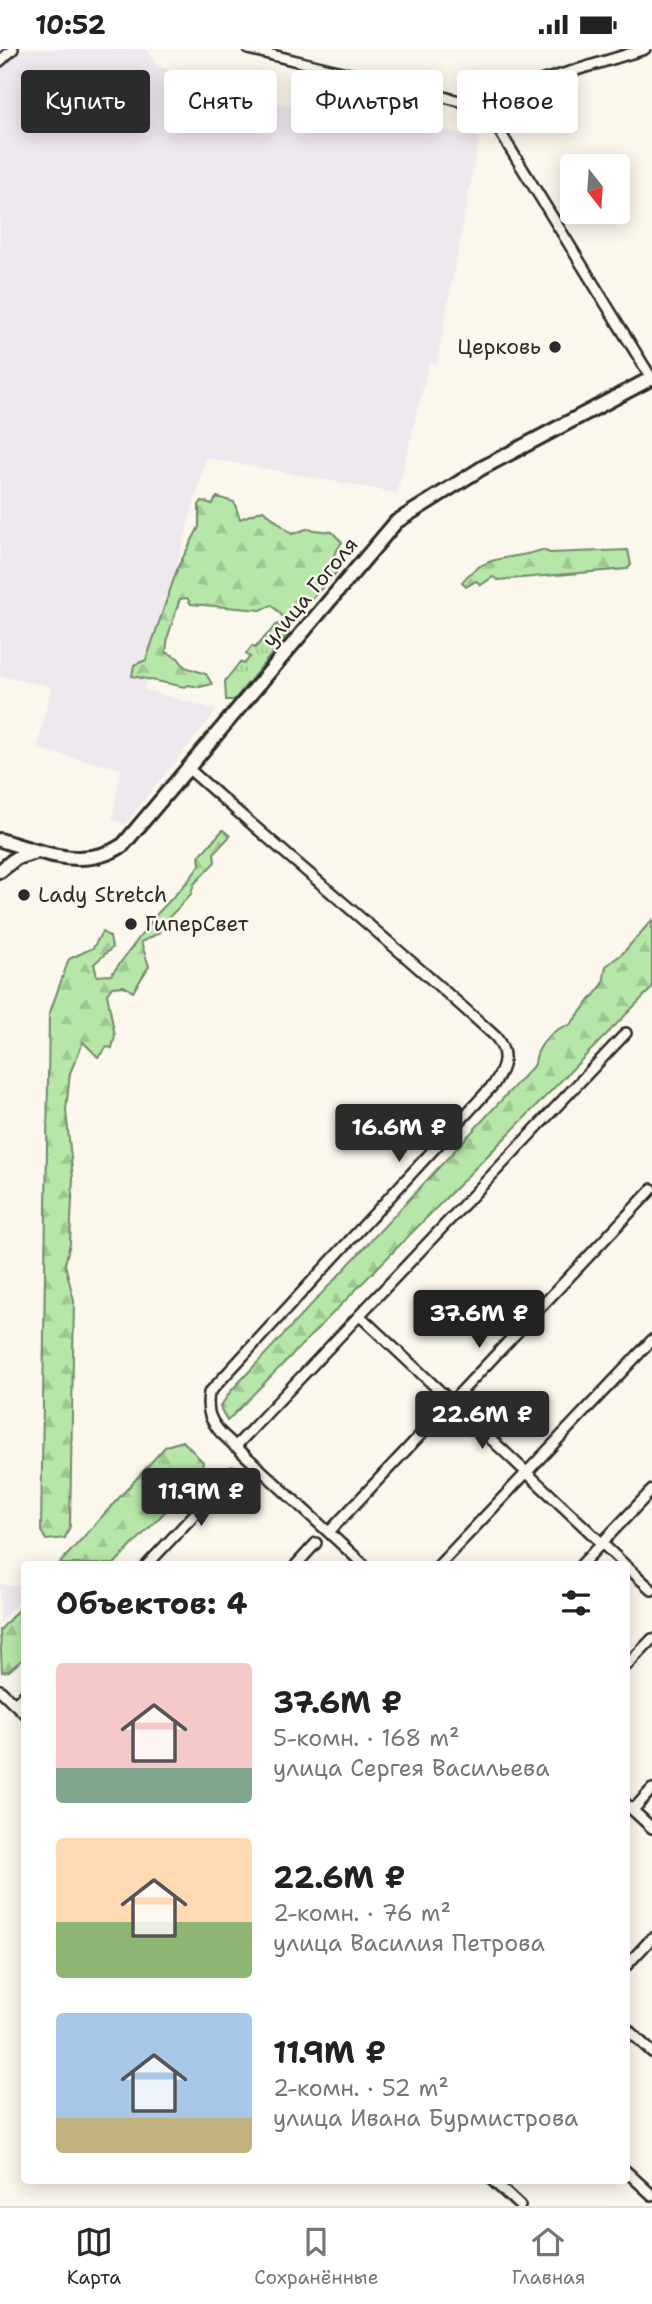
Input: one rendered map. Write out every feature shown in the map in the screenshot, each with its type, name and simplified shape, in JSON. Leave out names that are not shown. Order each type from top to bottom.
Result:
[{"type":"main road","name":"улица Гоголя","points":[[0,839],[38,851],[81,859],[113,852],[135,834],[396,521],[470,475],[652,378]]},
{"type":"main road","points":[[0,870],[23,855],[38,851]]},
{"type":"street","points":[[0,61],[13,49]]},
{"type":"street","points":[[248,49],[457,100]]},
{"type":"street","points":[[576,70],[645,49]]},
{"type":"street","points":[[501,133],[652,378]]},
{"type":"street","points":[[189,769],[304,872],[391,941],[501,1044],[505,1063],[494,1084],[209,1393],[206,1407],[210,1420],[235,1447],[360,1561]]},
{"type":"street","points":[[235,1447],[626,1033]]},
{"type":"street","points":[[329,1532],[652,1189]]},
{"type":"street","points":[[360,1316],[622,1561]]},
{"type":"street","points":[[443,1561],[652,1340]]},
{"type":"street","points":[[151,1561],[234,1472]]},
{"type":"street","points":[[585,1561],[652,1490]]},
{"type":"street","points":[[300,1561],[316,1543]]},
{"type":"street","points":[[630,1569],[652,1590]]},
{"type":"street","points":[[630,1662],[652,1639]]},
{"type":"street","points":[[0,1690],[21,1710]]},
{"type":"street","points":[[15,1704],[21,1698]]},
{"type":"street","points":[[652,1789],[630,1807],[652,1828]]},
{"type":"street","points":[[630,1962],[652,1938]]},
{"type":"street","points":[[630,2032],[652,2052]]},
{"type":"street","points":[[630,2175],[652,2195]]},
{"type":"street","points":[[496,2184],[520,2206]]},
{"type":"shaded area","points":[[0,49],[145,49],[158,66],[171,70],[164,70],[164,133],[277,133],[277,103],[291,105],[291,133],[443,133],[443,130],[479,137],[437,364],[429,363],[397,493],[206,458],[144,689],[217,710],[125,824],[112,820],[121,769],[37,749],[51,687],[0,676]]},
{"type":"shaded area","points":[[0,1584],[21,1587],[21,1597],[0,1623]]},
{"type":"green space","points":[[217,497],[234,502],[240,519],[263,510],[292,534],[306,529],[332,532],[342,542],[334,555],[336,573],[289,623],[272,605],[261,610],[191,604],[187,598],[180,599],[168,636],[166,652],[178,658],[185,667],[206,674],[212,684],[185,687],[132,676],[134,665],[146,660],[178,567],[199,527],[199,505],[202,501],[212,504]]},
{"type":"green space","points":[[542,550],[550,553],[628,550],[631,565],[627,569],[498,580],[493,577],[481,585],[476,581],[466,587],[462,582],[480,566],[489,562]]},
{"type":"green space","points":[[277,624],[289,633],[234,700],[226,700],[225,681],[240,662],[244,664],[250,657],[246,654],[252,646],[255,648]]},
{"type":"green space","points":[[223,830],[230,836],[214,853],[215,862],[194,884],[191,894],[162,925],[159,933],[141,942],[149,966],[133,992],[124,986],[112,987],[107,994],[115,1036],[112,1048],[107,1047],[98,1057],[83,1042],[70,1073],[66,1110],[73,1178],[70,1243],[65,1264],[74,1301],[70,1526],[65,1538],[46,1540],[41,1531],[49,1015],[69,959],[93,948],[102,932],[110,937],[112,948],[94,964],[97,976],[111,975],[158,913],[188,881],[200,865],[199,856]]},
{"type":"green space","points":[[652,920],[652,988],[227,1421],[220,1407],[231,1391],[535,1064],[538,1051],[546,1039],[570,1025],[603,984],[606,966],[623,953]]},
{"type":"green space","points":[[183,1441],[203,1462],[199,1477],[117,1561],[62,1561],[166,1446]]},
{"type":"green space","points":[[21,1606],[21,1661],[9,1671],[2,1672],[0,1630]]},
{"type":"place","name":"Церковь","points":[[555,347]]},
{"type":"place","name":"Lady Stretch","points":[[24,895]]},
{"type":"place","name":"ГиперСвет","points":[[131,924]]}]
